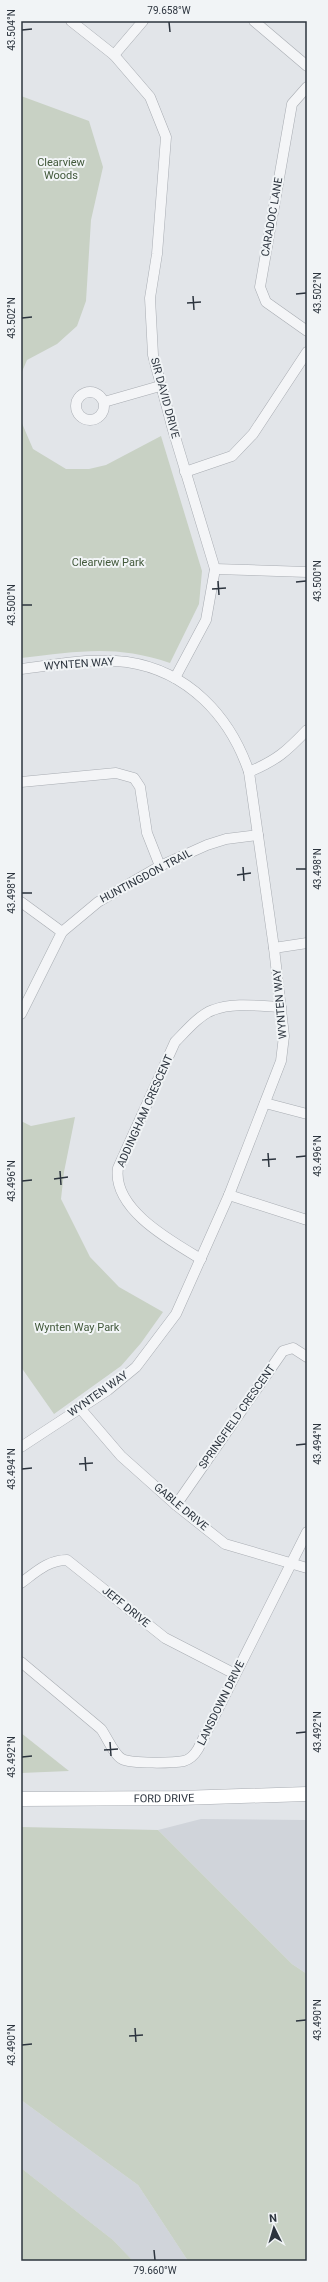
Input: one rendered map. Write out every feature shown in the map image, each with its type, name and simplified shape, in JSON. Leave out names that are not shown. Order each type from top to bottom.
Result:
[{"type":"main road","name":"FORD DRIVE","points":[[21,1799],[180,1798],[307,1794]]},
{"type":"street","name":"SIR DAVID DRIVE","points":[[71,21],[114,55],[150,97],[166,137],[158,254],[150,298],[153,355],[160,386],[215,570],[206,620],[175,678]]},
{"type":"street","points":[[114,55],[143,21]]},
{"type":"street","points":[[254,21],[307,66]]},
{"type":"street","name":"CARADOC LANE","points":[[307,87],[292,104],[260,287],[266,302],[307,330]]},
{"type":"street","points":[[185,472],[232,456],[254,434],[307,352]]},
{"type":"street","points":[[104,402],[160,386]]},
{"type":"street","points":[[215,570],[307,572]]},
{"type":"street","name":"WYNTEN WAY","points":[[21,669],[88,662],[126,662],[154,669],[175,678],[203,697],[224,721],[239,747],[249,772],[274,948],[284,1036],[281,1061],[265,1103],[229,1195],[176,1314],[136,1366],[108,1390],[79,1407],[21,1447]]},
{"type":"street","points":[[249,772],[274,761],[285,753],[307,730]]},
{"type":"street","points":[[21,782],[116,773],[134,778],[140,787],[147,833],[160,866]]},
{"type":"street","name":"HUNTINGDON TRAIL","points":[[21,1014],[62,932],[98,902],[160,866],[208,844],[226,839],[258,835]]},
{"type":"street","points":[[21,902],[62,932]]},
{"type":"street","points":[[274,948],[307,943]]},
{"type":"street","name":"ADDINGHAM CRESCENT","points":[[201,1259],[164,1236],[146,1222],[128,1202],[117,1180],[118,1168],[175,1042],[186,1030],[212,1010],[231,1006],[281,1006]]},
{"type":"street","points":[[265,1103],[307,1114]]},
{"type":"street","points":[[229,1195],[307,1220]]},
{"type":"street","name":"SPRINGFIELD CRESCENT","points":[[176,1505],[283,1350],[293,1348],[307,1357]]},
{"type":"street","name":"GABLE DRIVE","points":[[79,1407],[121,1456],[176,1505],[226,1544],[292,1565],[307,1568]]},
{"type":"street","points":[[292,1565],[307,1532]]},
{"type":"street","name":"JEFF DRIVE","points":[[21,1583],[46,1564],[58,1560],[67,1560],[165,1638],[235,1674]]},
{"type":"street","name":"LANSDOWN DRIVE","points":[[21,1662],[100,1729],[109,1740],[115,1754],[122,1759],[131,1762],[186,1761],[194,1756],[292,1565]]},
{"type":"shaded area","points":[[201,1819],[307,1820],[307,1974],[292,1964],[158,1830]]},
{"type":"shaded area","points":[[21,2100],[138,2185],[188,2261],[133,2261],[113,2240],[21,2168]]},
{"type":"green space","name":"Clearview Woods","points":[[21,96],[89,121],[103,167],[91,220],[86,301],[77,326],[57,344],[27,360],[21,374]]},
{"type":"green space","name":"Clearview Park","points":[[21,421],[33,449],[66,469],[89,469],[106,465],[161,436],[202,571],[199,604],[170,663],[131,653],[113,651],[78,652],[21,658]]},
{"type":"green space","name":"Wynten Way Park","points":[[75,1117],[64,1172],[61,1199],[90,1257],[119,1287],[163,1312],[141,1343],[121,1366],[54,1414],[21,1367],[21,1121],[31,1126]]},
{"type":"green space","points":[[21,1733],[69,1771],[21,1773]]},
{"type":"green space","points":[[21,1827],[158,1830],[292,1964],[307,1974],[307,2261],[188,2261],[138,2185],[21,2100]]},
{"type":"green space","points":[[21,2168],[113,2240],[133,2261],[21,2261]]}]
